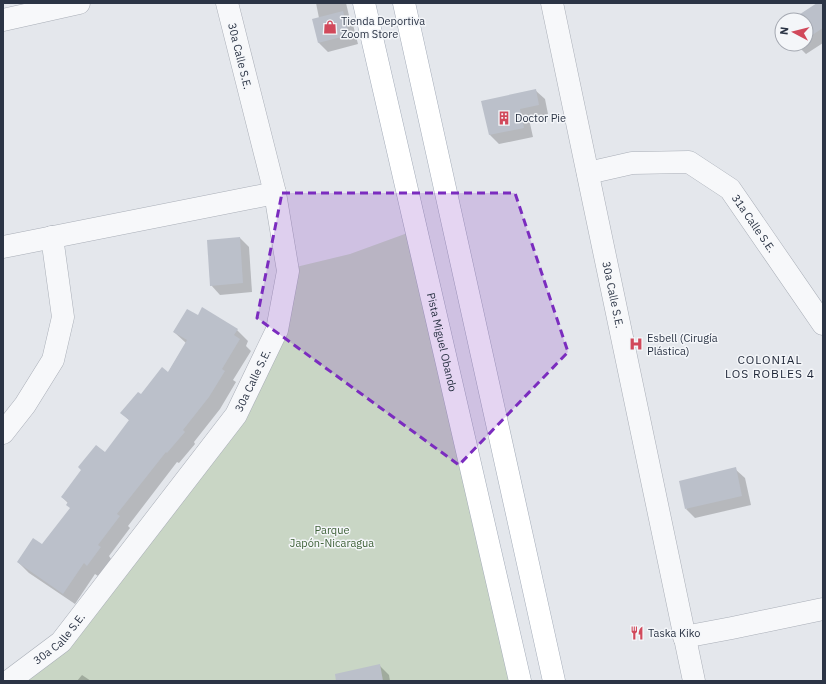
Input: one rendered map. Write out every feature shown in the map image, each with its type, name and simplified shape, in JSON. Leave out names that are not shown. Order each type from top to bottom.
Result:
[{"type":"main road","name":"Pista Miguel Obando","points":[[364,3],[520,681]]},
{"type":"main road","points":[[404,3],[554,681]]},
{"type":"street","points":[[3,20],[79,3]]},
{"type":"street","name":"30a Calle S.E.","points":[[8,681],[61,642],[236,415],[277,330],[288,271],[275,193],[227,3]]},
{"type":"street","name":"30a Calle S.E.","points":[[552,3],[694,681]]},
{"type":"street","name":"31a Calle S.E.","points":[[588,173],[632,163],[689,162],[730,189],[823,324]]},
{"type":"street","points":[[3,247],[275,193]]},
{"type":"street","points":[[3,433],[25,405],[53,360],[63,317],[52,238]]},
{"type":"street","points":[[684,637],[823,609]]},
{"type":"highlighted area","points":[[282,193],[515,193],[568,352],[459,465],[257,318]]},
{"type":"green space","name":"Parque Japón-Nicaragua","points":[[413,231],[513,681],[18,681],[243,417],[296,267],[350,254]]},
{"type":"building","points":[[817,3],[823,3],[823,28],[814,34],[814,12],[803,12]]},
{"type":"building","name":"Tienda Deportiva Zoom Store","points":[[343,11],[349,35],[318,43],[312,19]]},
{"type":"building","name":"Doctor Pie","points":[[536,89],[539,105],[520,109],[524,128],[489,135],[481,101]]},
{"type":"building","points":[[240,237],[243,283],[210,286],[207,240]]},
{"type":"building","points":[[202,307],[238,329],[234,335],[240,339],[222,369],[225,371],[209,397],[183,430],[185,432],[167,453],[166,452],[117,514],[120,516],[98,545],[101,547],[87,566],[84,563],[63,594],[17,562],[33,538],[42,544],[70,508],[66,505],[68,502],[61,497],[81,470],[78,467],[96,445],[105,452],[129,420],[120,413],[138,392],[141,394],[162,367],[168,372],[187,340],[173,332],[187,309],[198,315]]},
{"type":"building","points":[[736,467],[742,496],[685,509],[679,481]]},
{"type":"building","points":[[380,664],[383,681],[336,681],[335,674]]},
{"type":"place","name":"Tienda Deportiva Zoom Store","points":[[330,27]]},
{"type":"place","name":"Doctor Pie","points":[[504,118]]},
{"type":"place","name":"Esbell (Cirugía Plástica)","points":[[636,344]]},
{"type":"place","name":"Taska Kiko","points":[[637,633]]},
{"type":"district","name":"COLONIAL LOS ROBLES 4","points":[[770,367]]}]
